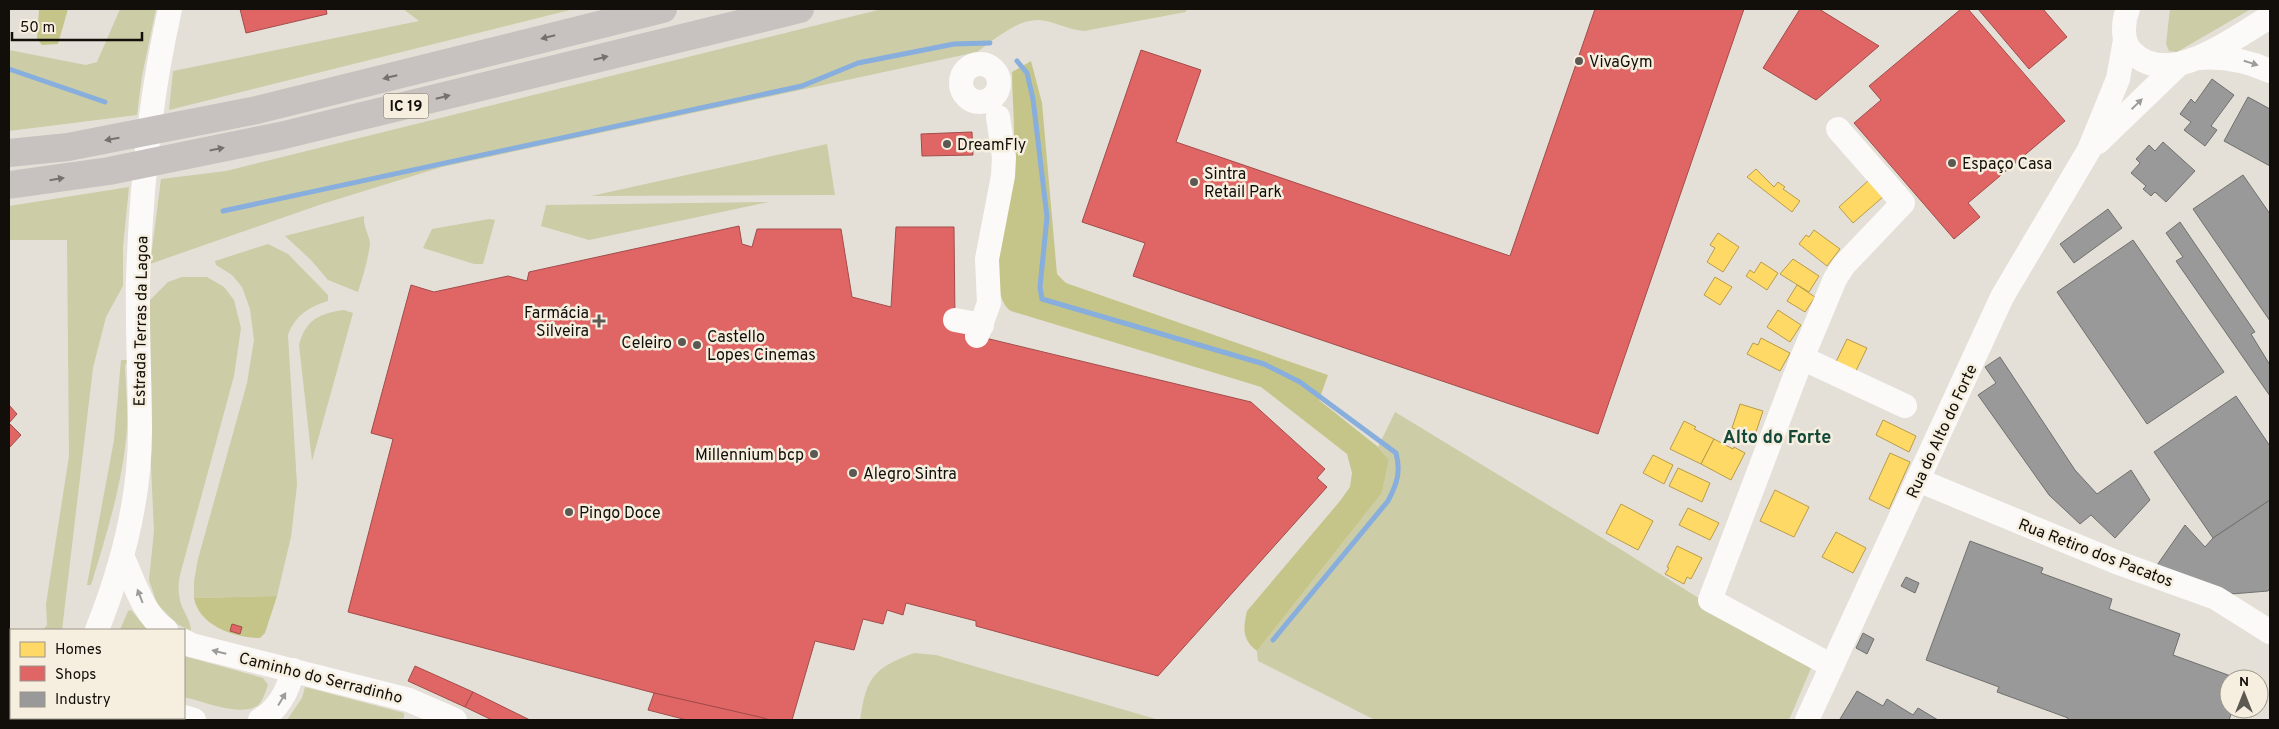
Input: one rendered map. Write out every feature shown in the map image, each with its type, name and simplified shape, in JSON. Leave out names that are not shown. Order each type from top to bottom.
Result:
[{"type":"highway","name":"IC 19","points":[[9,154],[77,145],[257,110],[663,9]]},
{"type":"highway","name":"IC 19","points":[[9,185],[109,171],[280,136],[800,9]]},
{"type":"street","name":"Estrada Terras da Lagoa","points":[[97,629],[122,556],[132,514],[138,464],[140,432],[138,279],[142,219],[157,74],[170,9]]},
{"type":"street","points":[[2187,62],[2270,17]]},
{"type":"street","points":[[2124,19],[2129,50],[2140,60],[2157,67],[2214,57],[2234,59],[2270,71]]},
{"type":"street","name":"Rua do Alto do Forte","points":[[1807,720],[2002,297],[2089,150],[2118,79],[2124,19]]},
{"type":"street","name":"Rua do Alto do Forte","points":[[2089,150],[2187,62]]},
{"type":"street","points":[[955,320],[979,330],[989,304],[987,259],[1003,176],[1004,157],[998,117]]},
{"type":"street","points":[[1832,666],[1710,600],[1827,297],[1844,265],[1903,203],[1838,129]]},
{"type":"street","points":[[1802,358],[1905,406]]},
{"type":"street","name":"Rua Retiro dos Pacatos","points":[[1918,480],[2116,562],[2216,598],[2270,632]]},
{"type":"street","points":[[122,556],[143,604],[165,629]]},
{"type":"street","name":"Caminho do Serradinho","points":[[186,644],[409,700],[455,720]]},
{"type":"street","points":[[260,720],[277,707],[290,684],[293,670]]},
{"type":"green space","points":[[39,9],[68,9],[58,44],[42,45],[37,39]]},
{"type":"green space","points":[[120,9],[156,9],[142,76],[137,115],[9,131],[9,50],[86,65],[97,62]]},
{"type":"green space","points":[[403,9],[574,9],[169,110],[173,71],[419,21]]},
{"type":"green space","points":[[882,9],[1186,9],[1186,12],[1084,31],[1039,20],[1022,23],[1006,31],[977,52],[442,167],[322,204],[150,264],[161,179],[226,171]]},
{"type":"green space","points":[[2170,9],[2251,9],[2177,52],[2169,51],[2166,44]]},
{"type":"green space","points":[[1031,61],[1042,103],[1057,274],[1066,283],[1328,375],[1319,400],[1378,447],[1389,460],[1382,493],[1257,651],[1246,638],[1245,623],[1247,611],[1350,487],[1352,473],[1347,454],[1261,387],[1011,311],[1003,300],[999,284],[998,263],[1003,216],[1014,149],[1012,72]]},
{"type":"green space","points":[[827,144],[835,195],[591,196]]},
{"type":"green space","points":[[129,187],[123,247],[123,286],[106,317],[93,368],[62,629],[44,629],[47,625],[46,604],[69,456],[67,240],[9,240],[9,206]]},
{"type":"green space","points":[[769,202],[589,240],[541,226],[546,205]]},
{"type":"green space","points":[[364,216],[370,244],[358,292],[328,280],[311,260],[285,236]]},
{"type":"green space","points":[[489,219],[495,220],[483,264],[474,264],[423,248],[432,229]]},
{"type":"green space","points":[[268,244],[288,254],[328,295],[328,301],[308,309],[298,317],[288,335],[297,485],[291,537],[277,596],[194,598],[194,581],[198,559],[247,383],[254,340],[250,309],[242,287],[232,275],[216,265],[215,261]]},
{"type":"green space","points":[[182,277],[207,277],[224,287],[234,300],[241,328],[234,376],[179,579],[180,600],[191,631],[177,624],[157,604],[149,580],[154,531],[146,358],[149,301],[168,282]]},
{"type":"green space","points":[[344,310],[353,313],[312,461],[299,345],[305,329],[315,319],[328,313]]},
{"type":"green space","points":[[121,360],[128,360],[125,366],[127,428],[122,468],[108,527],[91,585],[87,585],[114,440]]},
{"type":"green space","points":[[1395,412],[1811,668],[1789,720],[1375,720],[1258,661],[1257,651],[1382,493],[1389,460],[1378,447]]},
{"type":"green space","points":[[277,596],[265,633],[260,638],[229,633],[210,623],[197,608],[194,598]]},
{"type":"green space","points":[[131,610],[147,629],[120,629],[128,611]]},
{"type":"green space","points":[[914,653],[936,655],[1159,720],[860,720],[865,694],[874,676],[889,664]]},
{"type":"green space","points":[[185,656],[263,678],[268,685],[257,706],[241,710],[221,707],[185,697]]},
{"type":"green space","points":[[305,687],[404,713],[404,718],[389,720],[287,720],[302,698]]},
{"type":"building: Homes","points":[[1756,169],[1774,187],[1778,182],[1785,187],[1783,189],[1800,201],[1792,212],[1747,177]]},
{"type":"building: Homes","points":[[1869,180],[1884,196],[1853,223],[1839,207]]},
{"type":"building: Homes","points":[[1814,230],[1840,249],[1827,266],[1799,244],[1806,235],[1809,237]]},
{"type":"building: Homes","points":[[1718,233],[1739,247],[1723,272],[1707,262],[1715,248],[1710,245]]},
{"type":"building: Homes","points":[[1793,259],[1819,276],[1809,292],[1780,274]]},
{"type":"building: Homes","points":[[1761,262],[1778,273],[1767,290],[1746,276],[1750,270],[1754,273]]},
{"type":"building: Homes","points":[[1715,277],[1732,287],[1720,305],[1704,295]]},
{"type":"building: Homes","points":[[1797,285],[1815,297],[1805,312],[1787,301]]},
{"type":"building: Homes","points":[[1778,310],[1801,325],[1790,342],[1767,327]]},
{"type":"building: Homes","points":[[1761,338],[1790,353],[1780,371],[1747,354],[1753,343],[1758,345]]},
{"type":"building: Homes","points":[[1847,339],[1867,348],[1852,379],[1832,370]]},
{"type":"building: Homes","points":[[1740,404],[1763,411],[1755,435],[1732,428]]},
{"type":"building: Homes","points":[[1883,420],[1916,436],[1909,452],[1876,435]]},
{"type":"building: Homes","points":[[1684,421],[1696,427],[1694,429],[1714,439],[1701,464],[1670,449]]},
{"type":"building: Homes","points":[[1714,439],[1745,453],[1731,480],[1701,464]]},
{"type":"building: Homes","points":[[1890,453],[1910,462],[1889,509],[1869,499]]},
{"type":"building: Homes","points":[[1653,455],[1673,465],[1664,484],[1643,473]]},
{"type":"building: Homes","points":[[1678,468],[1710,483],[1702,502],[1669,486]]},
{"type":"building: Homes","points":[[1775,490],[1809,507],[1794,537],[1760,521]]},
{"type":"building: Homes","points":[[1621,504],[1653,521],[1638,550],[1606,533]]},
{"type":"building: Homes","points":[[1688,508],[1719,523],[1710,540],[1679,525]]},
{"type":"building: Homes","points":[[1836,532],[1866,548],[1853,573],[1822,557]]},
{"type":"building: Homes","points":[[1677,546],[1702,558],[1691,579],[1687,577],[1684,584],[1665,574]]},
{"type":"building: Shops","points":[[240,9],[326,9],[327,14],[246,33]]},
{"type":"building: Shops","name":"Sintra Retail Park","points":[[1595,9],[1744,9],[1598,434],[1133,276],[1145,243],[1082,222],[1141,50],[1201,70],[1176,142],[1510,256]]},
{"type":"building: Shops","points":[[1800,9],[1819,9],[1879,46],[1816,100],[1763,68]]},
{"type":"building: Shops","name":"Espaço Casa","points":[[1961,9],[1968,9],[2065,121],[1968,203],[1980,217],[1954,239],[1854,123],[1881,100],[1869,86]]},
{"type":"building: Shops","points":[[1978,9],[2043,9],[2067,37],[2029,69]]},
{"type":"building: Shops","name":"DreamFly","points":[[972,132],[973,155],[922,156],[921,134]]},
{"type":"building: Shops","name":"Alegro Sintra","points":[[739,226],[742,244],[752,247],[757,229],[841,229],[852,297],[891,307],[896,227],[954,227],[955,320],[977,336],[1251,402],[1325,469],[1317,478],[1327,487],[1158,676],[976,626],[976,621],[906,603],[903,615],[887,610],[883,624],[863,619],[854,650],[815,641],[792,720],[771,720],[654,693],[348,612],[393,439],[371,433],[411,285],[434,292],[508,276],[527,281],[529,272]]},
{"type":"building: Shops","points":[[9,405],[17,414],[9,423]]},
{"type":"building: Shops","points":[[9,423],[21,435],[9,448]]},
{"type":"building: Shops","points":[[232,624],[242,627],[240,634],[230,631]]},
{"type":"building: Shops","points":[[9,629],[10,658],[9,660]]},
{"type":"building: Shops","points":[[10,658],[9,679],[9,660]]},
{"type":"building: Shops","points":[[415,666],[473,692],[465,707],[408,681]]},
{"type":"building: Shops","points":[[473,692],[530,720],[492,720],[465,707]]},
{"type":"building: Shops","points":[[654,693],[764,718],[764,720],[687,720],[648,710]]},
{"type":"building: Industry","points":[[2212,79],[2234,95],[2211,126],[2217,130],[2205,146],[2184,130],[2191,122],[2180,114],[2191,99],[2195,103]]},
{"type":"building: Industry","points":[[2248,97],[2270,109],[2270,166],[2224,141]]},
{"type":"building: Industry","points":[[2163,142],[2195,171],[2166,202],[2155,192],[2151,196],[2143,189],[2146,186],[2131,173],[2140,163],[2136,159],[2149,145],[2155,151]]},
{"type":"building: Industry","points":[[2243,175],[2270,214],[2270,321],[2193,209]]},
{"type":"building: Industry","points":[[2108,209],[2122,228],[2074,263],[2060,244]]},
{"type":"building: Industry","points":[[2180,222],[2255,332],[2251,334],[2270,365],[2270,396],[2176,261],[2183,257],[2166,233]]},
{"type":"building: Industry","points":[[2133,240],[2224,372],[2147,424],[2057,292]]},
{"type":"building: Industry","points":[[2000,357],[2075,470],[2097,494],[2131,470],[2150,500],[2115,538],[2091,515],[2080,524],[2049,495],[1978,395],[1996,383],[1985,367]]},
{"type":"building: Industry","points":[[2236,396],[2270,446],[2270,500],[2213,538],[2154,452]]},
{"type":"building: Industry","points":[[2270,500],[2270,588],[2268,591],[2231,594],[2155,568],[2185,525],[2205,547],[2213,538]]},
{"type":"building: Industry","points":[[1970,541],[2043,568],[2041,573],[2112,599],[2109,609],[2180,634],[2173,655],[2219,672],[2219,719],[2229,719],[2067,720],[2068,718],[1997,692],[1999,687],[1926,660]]},
{"type":"building: Industry","points":[[1906,577],[1919,583],[1915,593],[1901,586]]},
{"type":"building: Industry","points":[[1863,633],[1874,639],[1867,654],[1856,648]]},
{"type":"building: Industry","points":[[1857,691],[1883,706],[1887,699],[1913,715],[1918,708],[1938,720],[1840,719]]},
{"type":"waterway","points":[[223,211],[802,86],[858,63],[954,44],[990,43]]},
{"type":"waterway","points":[[1017,61],[1027,73],[1033,99],[1047,217],[1040,287],[1042,299],[1264,364],[1300,382],[1396,453],[1397,478],[1388,501],[1273,640]]},
{"type":"waterway","points":[[9,69],[105,102]]},
{"type":"place","name":"VivaGym","points":[[1579,61]]},
{"type":"place","name":"DreamFly","points":[[947,144]]},
{"type":"place","name":"Espaço Casa","points":[[1952,163]]},
{"type":"place","name":"Sintra Retail Park","points":[[1194,182]]},
{"type":"place","name":"Farmácia Silveira","points":[[599,321]]},
{"type":"place","name":"Celeiro","points":[[682,342]]},
{"type":"place","name":"Castello Lopes Cinemas","points":[[697,345]]},
{"type":"place","name":"Millennium bcp","points":[[814,454]]},
{"type":"place","name":"Alegro Sintra","points":[[853,473]]},
{"type":"place","name":"Pingo Doce","points":[[569,512]]},
{"type":"district","name":"Alto do Forte","points":[[1777,437]]}]
